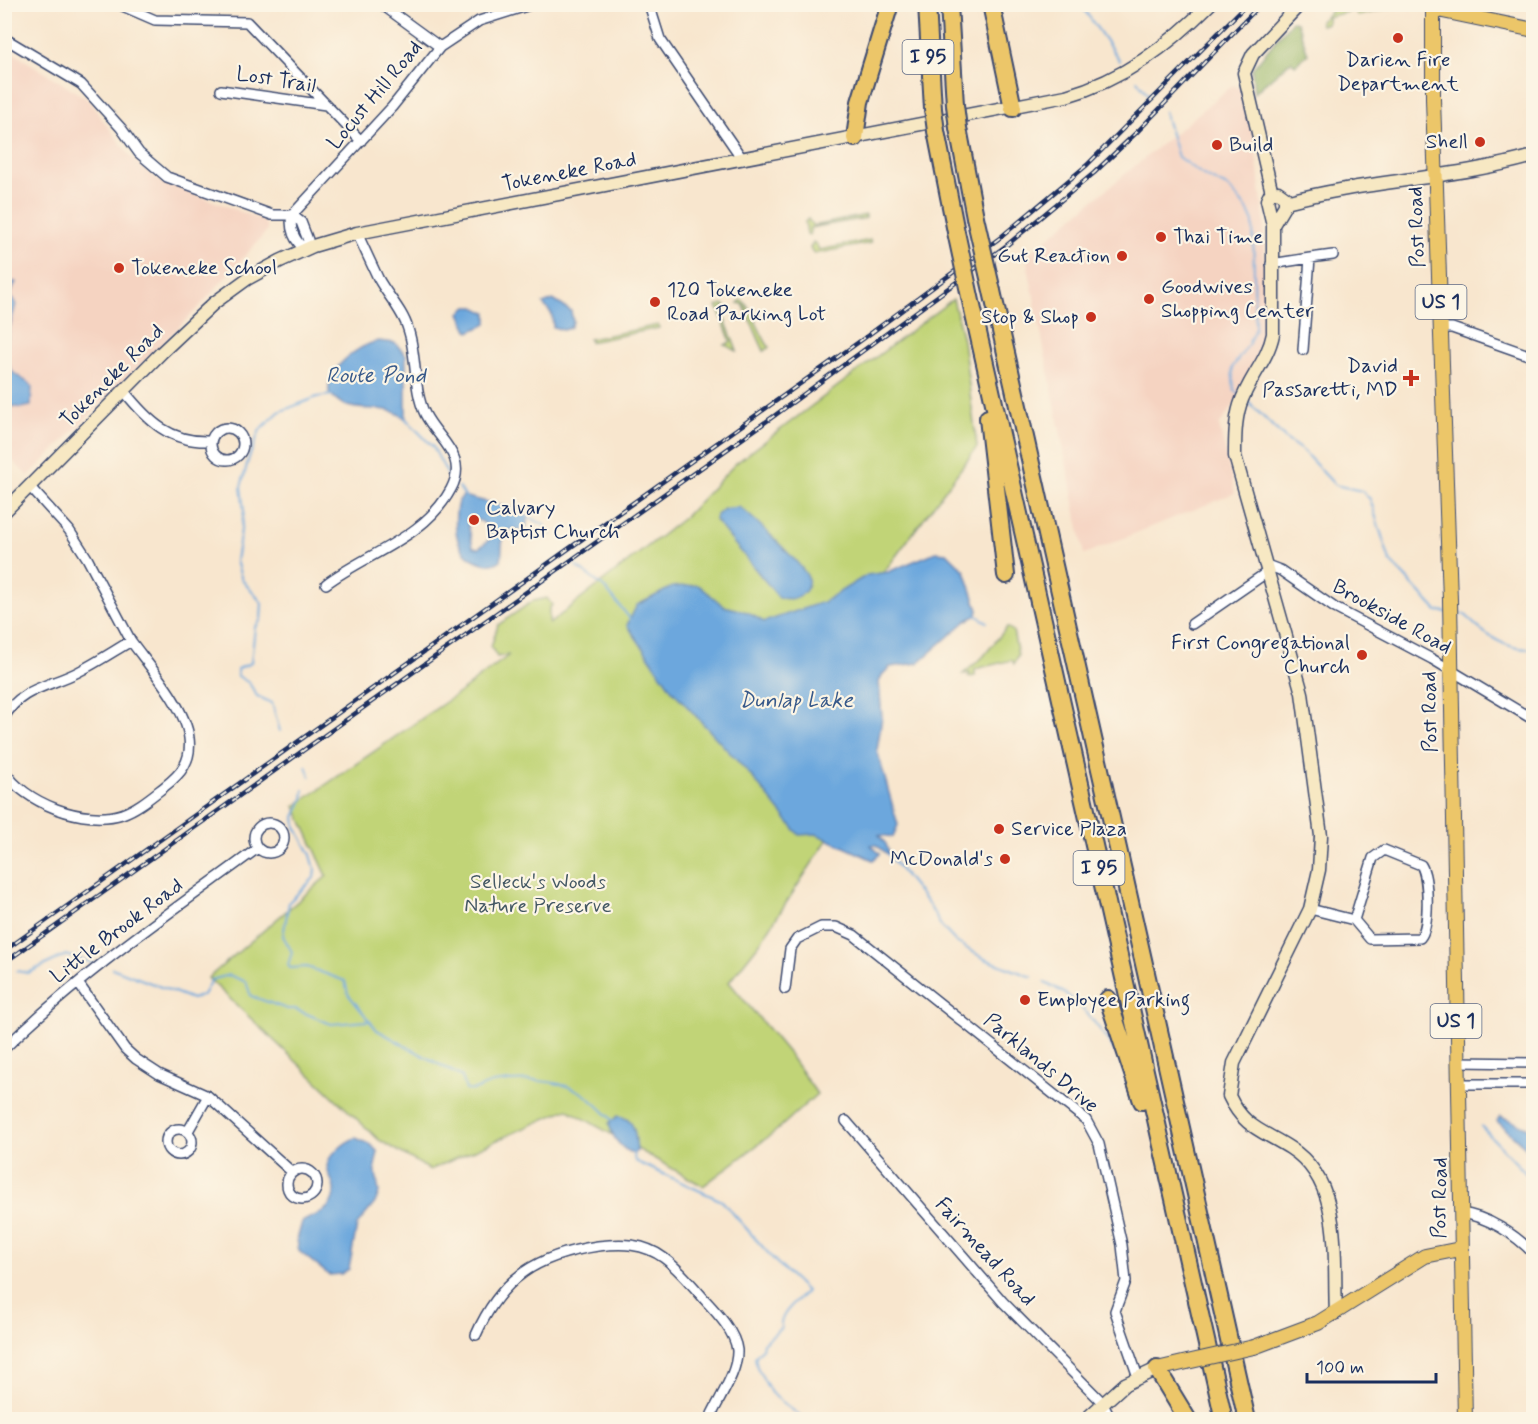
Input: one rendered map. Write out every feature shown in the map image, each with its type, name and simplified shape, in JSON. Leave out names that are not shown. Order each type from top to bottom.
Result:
[{"type":"highway","points":[[855,138],[860,102],[890,4]]},
{"type":"highway","name":"I 95","points":[[927,4],[933,109],[956,232],[1224,1419]]},
{"type":"highway","name":"I 95","points":[[949,4],[955,105],[975,217],[1247,1419]]},
{"type":"highway","points":[[991,4],[1012,108]]},
{"type":"highway","points":[[973,311],[1006,575]]},
{"type":"highway","points":[[1108,999],[1136,1080],[1189,1264]]},
{"type":"highway","points":[[1157,1370],[1188,1419]]},
{"type":"main road","points":[[1433,7],[1533,30]]},
{"type":"main road","name":"Post Road","points":[[1433,7],[1436,176],[1450,600],[1464,1419]]},
{"type":"main road","points":[[1157,1370],[1254,1347],[1299,1332],[1336,1313],[1425,1256],[1460,1249]]},
{"type":"street","points":[[118,4],[155,20],[248,22],[361,141]]},
{"type":"street","points":[[381,4],[440,47]]},
{"type":"street","name":"Locust Hill Road","points":[[292,215],[361,141],[440,47],[479,21],[533,4]]},
{"type":"street","points":[[649,4],[660,39],[743,159]]},
{"type":"street","name":"Tokeneke Road","points":[[4,512],[123,391],[214,303],[248,279],[306,249],[357,233],[1012,108],[1080,92],[1120,75],[1176,36],[1210,4]]},
{"type":"street","points":[[1300,4],[1253,54],[1244,73],[1272,193],[1283,194],[1273,225],[1271,264],[1274,334],[1270,351],[1241,404],[1236,429],[1235,456],[1302,693],[1321,836],[1319,870],[1310,909],[1234,1063],[1229,1095],[1248,1125],[1296,1152],[1311,1164],[1320,1179],[1331,1214],[1336,1313]]},
{"type":"street","points":[[4,38],[81,84],[98,101],[139,153],[167,177],[272,214],[292,215],[301,222],[308,240],[306,249]]},
{"type":"street","name":"Lost Trail","points":[[221,90],[326,105]]},
{"type":"street","points":[[1280,206],[1320,193],[1436,176],[1533,156]]},
{"type":"street","points":[[326,584],[340,573],[397,544],[429,515],[451,489],[458,465],[451,450],[424,413],[408,328],[378,278],[357,233]]},
{"type":"street","points":[[1271,264],[1333,255]]},
{"type":"street","points":[[1303,350],[1310,258]]},
{"type":"street","points":[[1442,328],[1452,328],[1533,357]]},
{"type":"street","points":[[123,391],[149,422],[174,438],[211,441]]},
{"type":"street","points":[[4,770],[19,788],[35,798],[57,807],[97,817],[122,814],[136,807],[181,772],[190,750],[185,723],[131,641],[87,558],[69,530],[30,487]]},
{"type":"street","points":[[1192,624],[1265,568]]},
{"type":"street","name":"Brookside Road","points":[[1265,568],[1280,570],[1352,618],[1450,670],[1533,720]]},
{"type":"street","points":[[4,718],[16,702],[29,691],[78,672],[131,641]]},
{"type":"street","name":"Little Brook Road","points":[[4,1049],[41,1012],[258,848]]},
{"type":"street","points":[[1310,909],[1354,920],[1370,939],[1420,938],[1427,926],[1426,878],[1421,865],[1384,850],[1378,852],[1372,858],[1354,920]]},
{"type":"street","name":"Parklands Drive","points":[[785,989],[790,949],[797,939],[820,927],[836,927],[854,935],[1086,1120],[1099,1144],[1122,1245],[1126,1281],[1115,1311],[1138,1377]]},
{"type":"street","points":[[78,983],[125,1049],[136,1059],[159,1074],[194,1087],[208,1096],[292,1172]]},
{"type":"street","points":[[1457,1062],[1533,1063]]},
{"type":"street","points":[[1516,1063],[1517,1084]]},
{"type":"street","points":[[1458,1084],[1533,1086]]},
{"type":"street","points":[[188,1131],[208,1096]]},
{"type":"street","name":"Fairmead Road","points":[[846,1121],[1003,1302],[1102,1402],[1111,1419]]},
{"type":"street","points":[[1460,1213],[1475,1215],[1504,1230],[1533,1254]]},
{"type":"street","points":[[476,1335],[501,1292],[549,1258],[576,1248],[632,1244],[663,1257],[699,1292],[731,1334],[736,1350],[733,1372],[712,1413],[713,1419]]},
{"type":"street","points":[[1085,1419],[1102,1402],[1138,1377],[1157,1370]]},
{"type":"shaded area","name":"Tokeneke School","points":[[4,47],[87,99],[130,156],[158,180],[262,220],[267,226],[267,231],[201,305],[28,476],[5,453]]},
{"type":"shaded area","name":"Goodwives Shopping Center","points":[[1233,85],[1242,89],[1254,139],[1264,220],[1264,341],[1255,368],[1234,405],[1219,425],[1235,493],[1084,554],[1026,256]]},
{"type":"green space","points":[[1338,5],[1344,5],[1344,10],[1400,5],[1358,16],[1354,10],[1327,17],[1327,23],[1321,25],[1320,21]]},
{"type":"green space","points":[[1292,21],[1297,22],[1308,54],[1295,65],[1291,61],[1254,93],[1252,69]]},
{"type":"green space","points":[[866,215],[866,218],[810,228],[810,235],[807,234],[805,222],[808,219],[813,226]]},
{"type":"green space","points":[[870,240],[871,243],[814,254],[810,248],[813,243],[816,243],[819,250]]},
{"type":"green space","name":"Selleck's Woods Nature Preserve","points":[[953,299],[963,340],[977,447],[806,677],[850,805],[762,940],[729,982],[789,1054],[817,1094],[776,1131],[703,1186],[567,1109],[430,1170],[379,1140],[208,978],[327,876],[295,806],[463,690],[509,655],[497,657],[491,647],[498,625],[533,601],[547,598],[552,605],[549,609],[549,624],[685,517],[735,464]]},
{"type":"green space","points":[[742,300],[749,308],[769,347],[764,351],[743,304],[738,303]]},
{"type":"green space","points":[[723,304],[726,306],[721,309],[737,351],[725,345],[731,342],[717,306]]},
{"type":"green space","points":[[658,325],[659,328],[590,342],[589,339]]},
{"type":"green space","points":[[1007,627],[1013,631],[1018,655],[1014,664],[1012,660],[975,669],[975,676],[968,677],[970,673],[963,674],[983,657]]},
{"type":"water","points":[[16,282],[10,296],[16,304],[8,338],[7,355],[12,371],[32,386],[31,406],[21,408],[5,405],[4,283]]},
{"type":"water","points":[[553,300],[571,311],[573,322],[570,328],[563,330],[553,327],[552,314],[543,304]]},
{"type":"water","points":[[467,307],[475,307],[487,313],[487,324],[469,332],[460,313]]},
{"type":"water","name":"Route Pond","points":[[378,341],[395,343],[406,355],[406,419],[391,411],[345,405],[329,393],[329,384],[338,367],[353,353]]},
{"type":"water","points":[[463,496],[519,510],[528,517],[526,529],[512,529],[505,534],[499,562],[488,564],[475,560],[459,544],[456,530],[457,505]],"holes":[[[471,519],[483,522],[490,534],[490,539],[479,548],[473,547],[468,524]]]},
{"type":"water","points":[[739,507],[755,520],[805,572],[808,585],[801,595],[788,599],[779,598],[715,520],[724,509]]},
{"type":"water","name":"Dunlap Lake","points":[[936,552],[947,553],[965,571],[978,610],[977,615],[966,621],[918,663],[890,667],[879,682],[882,717],[877,750],[898,825],[893,837],[879,835],[886,844],[890,856],[876,845],[871,845],[880,854],[873,860],[816,834],[799,835],[753,778],[672,690],[627,625],[637,605],[672,587],[698,585],[724,606],[747,612],[764,622],[823,602],[867,575],[888,572]]},
{"type":"water","points":[[618,1116],[629,1121],[634,1129],[637,1151],[633,1154],[620,1145],[612,1132],[609,1123]]},
{"type":"water","points":[[1500,1116],[1533,1130],[1533,1154],[1497,1121]]},
{"type":"water","points":[[356,1138],[371,1145],[378,1152],[375,1166],[379,1193],[375,1203],[357,1225],[349,1269],[341,1274],[329,1275],[299,1251],[297,1240],[302,1222],[323,1212],[332,1201],[334,1187],[328,1170],[330,1157],[350,1140]]},
{"type":"waterway","points":[[1080,4],[1120,61]]},
{"type":"waterway","points":[[1137,80],[1149,96]]},
{"type":"waterway","points":[[1164,111],[1178,157],[1203,175],[1229,188],[1247,209],[1253,222],[1255,328],[1248,345],[1232,368],[1234,390],[1240,395]]},
{"type":"waterway","points":[[280,731],[272,703],[257,696],[249,683],[238,676],[237,669],[251,663],[255,627],[261,620],[262,603],[242,580],[236,561],[244,511],[241,487],[249,457],[260,430],[279,412],[317,397],[332,395]]},
{"type":"waterway","points":[[1247,401],[1287,440],[1303,451],[1335,485],[1362,491],[1370,499],[1390,561],[1437,611],[1447,612]]},
{"type":"waterway","points":[[405,418],[433,447],[448,475]]},
{"type":"waterway","points":[[459,487],[466,498]]},
{"type":"waterway","points":[[525,516],[543,524],[551,535]]},
{"type":"waterway","points":[[576,566],[605,588],[632,621]]},
{"type":"waterway","points":[[1455,613],[1465,614],[1478,628],[1505,644],[1525,649],[1534,648]]},
{"type":"waterway","points":[[974,614],[987,622]]},
{"type":"waterway","points":[[306,766],[310,776]]},
{"type":"waterway","points":[[304,790],[303,799],[295,817],[296,827],[311,855],[315,869],[314,878],[289,902],[283,936],[292,952],[288,965],[290,968],[307,967],[345,981],[348,994],[377,1030],[462,1077],[466,1090],[504,1082],[540,1081],[564,1085],[585,1095],[613,1121]]},
{"type":"waterway","points":[[888,854],[929,905],[941,926],[956,942],[985,959],[1032,977]]},
{"type":"waterway","points":[[17,971],[28,973],[66,955],[93,963]]},
{"type":"waterway","points":[[112,968],[192,999],[203,995],[211,980],[229,975],[246,982],[251,996],[287,1009],[295,1009],[331,1024],[368,1021]]},
{"type":"waterway","points":[[1045,983],[1068,995],[1077,1003],[1094,1021],[1116,1052]]},
{"type":"waterway","points":[[1481,1126],[1534,1182]]},
{"type":"waterway","points":[[632,1151],[635,1161],[722,1201],[776,1262],[806,1291],[783,1317],[781,1328],[763,1343],[762,1349],[755,1357],[757,1367],[771,1393],[805,1420]]},
{"type":"railway","points":[[4,951],[863,339],[1001,237],[1087,165],[1247,4]]},
{"type":"railway","points":[[4,963],[774,416],[1007,245],[1094,173],[1261,4]]},
{"type":"place","name":"Darien Fire Department","points":[[1398,38]]},
{"type":"place","name":"Shell","points":[[1480,142]]},
{"type":"place","name":"Build","points":[[1217,145]]},
{"type":"place","name":"Thai Time","points":[[1161,237]]},
{"type":"place","name":"Gut Reaction","points":[[1122,256]]},
{"type":"place","name":"Tokeneke School","points":[[119,268]]},
{"type":"place","name":"Goodwives Shopping Center","points":[[1149,299]]},
{"type":"place","name":"120 Tokeneke Road Parking Lot","points":[[655,302]]},
{"type":"place","name":"Stop & Shop","points":[[1091,317]]},
{"type":"place","name":"David Passaretti, MD","points":[[1411,378]]},
{"type":"place","name":"Calvary Baptist Church","points":[[474,520]]},
{"type":"place","name":"First Congregational Church","points":[[1362,655]]},
{"type":"place","name":"Service Plaza","points":[[999,829]]},
{"type":"place","name":"McDonald's","points":[[1005,859]]},
{"type":"place","name":"Employee Parking","points":[[1025,1000]]}]
